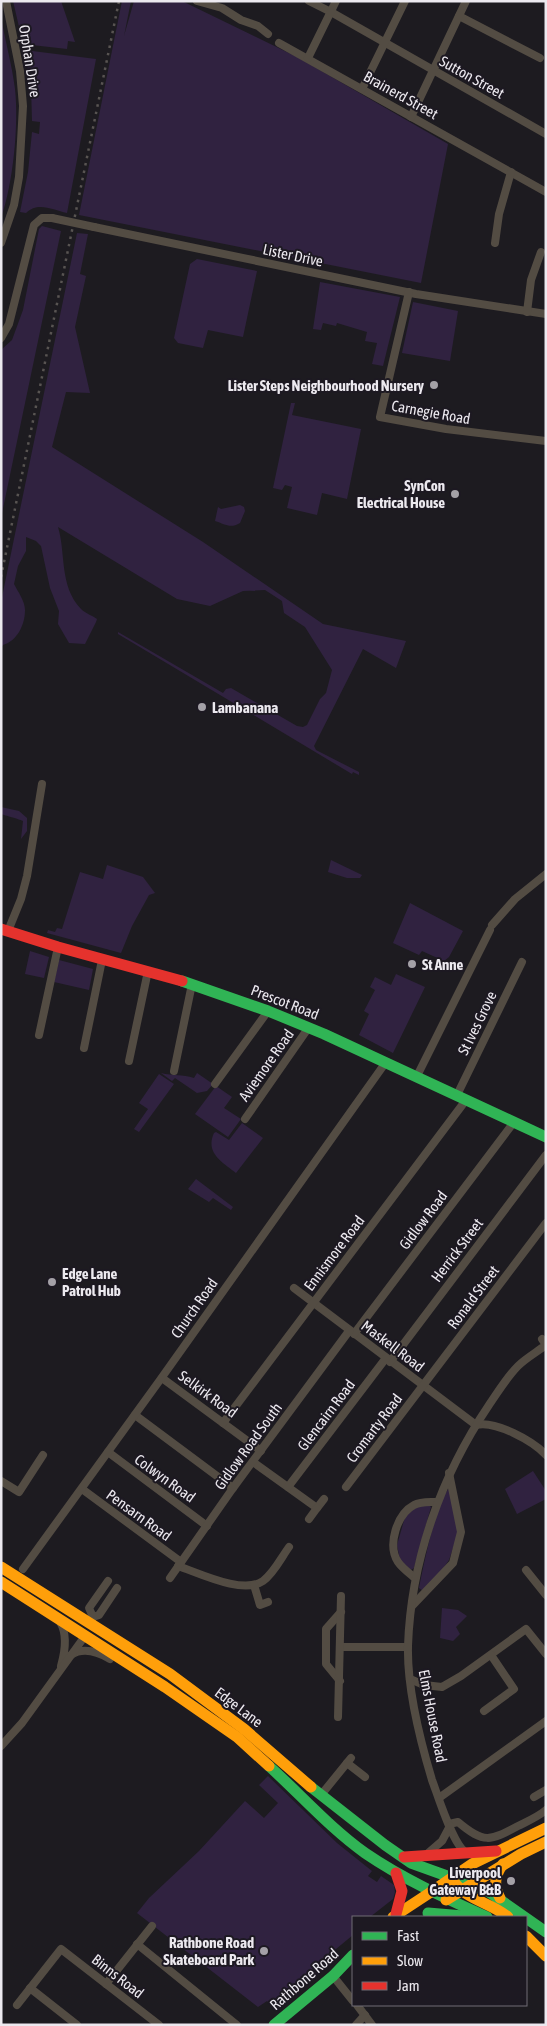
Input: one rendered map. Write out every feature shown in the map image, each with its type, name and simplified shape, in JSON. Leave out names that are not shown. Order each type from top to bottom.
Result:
[{"type":"main road","name":"Prescot Road","points":[[4,930],[102,960],[192,984],[268,1011],[309,1027],[546,1137]]},
{"type":"main road","name":"Edge Lane","points":[[1,1567],[92,1620],[170,1674],[264,1746],[385,1846],[430,1871],[452,1879],[465,1887]]},
{"type":"main road","name":"Edge Lane","points":[[1,1582],[137,1669],[237,1738],[326,1821],[364,1852],[396,1873],[446,1900],[485,1916]]},
{"type":"main road","points":[[85,1636],[92,1620]]},
{"type":"main road","points":[[215,1708],[241,1732],[237,1738]]},
{"type":"main road","points":[[394,1916],[472,1864],[543,1829],[546,1842],[503,1864],[465,1887],[425,1915]]},
{"type":"main road","points":[[404,1857],[496,1851]]},
{"type":"main road","points":[[500,1898],[496,1891],[495,1880],[503,1864]]},
{"type":"main road","points":[[394,1916],[402,1891],[396,1873]]},
{"type":"main road","points":[[465,1887],[500,1898],[524,1916]]},
{"type":"main road","points":[[465,1887],[507,1916]]},
{"type":"main road","points":[[425,1915],[450,1916]]},
{"type":"main road","points":[[527,1918],[546,1932]]},
{"type":"main road","points":[[527,1937],[546,1956]]},
{"type":"main road","name":"Rathbone Road","points":[[274,2025],[333,1976],[352,1956]]},
{"type":"street","name":"Orphan Drive","points":[[1,243],[14,205],[23,106],[20,71],[6,1]]},
{"type":"street","points":[[197,1],[222,8],[241,20],[258,26],[268,34]]},
{"type":"street","points":[[309,1],[331,12]]},
{"type":"street","points":[[308,58],[336,1]]},
{"type":"street","points":[[362,90],[405,1]]},
{"type":"street","points":[[411,117],[434,72],[466,1]]},
{"type":"street","name":"Sutton Street","points":[[331,12],[546,134]]},
{"type":"street","points":[[459,16],[540,58]]},
{"type":"street","name":"Brainerd Street","points":[[279,43],[546,192]]},
{"type":"street","points":[[496,243],[499,214],[511,172]]},
{"type":"street","name":"Lister Drive","points":[[1,338],[9,324],[34,225],[42,218],[52,218],[409,292],[546,314]]},
{"type":"street","points":[[527,312],[534,270],[541,252]]},
{"type":"street","name":"Carnegie Road","points":[[409,292],[380,417],[446,429],[546,440]]},
{"type":"street","points":[[4,930],[21,899],[27,876],[42,784]]},
{"type":"street","points":[[417,1076],[491,928],[515,899],[546,874]]},
{"type":"street","points":[[39,1035],[58,947]]},
{"type":"street","points":[[84,1048],[102,960]]},
{"type":"street","name":"St Ives Grove","points":[[462,1098],[522,962]]},
{"type":"street","points":[[129,1061],[148,971]]},
{"type":"street","points":[[174,1071],[192,984]]},
{"type":"street","points":[[215,1084],[268,1011]]},
{"type":"street","name":"Aviemore Road","points":[[245,1119],[309,1027]]},
{"type":"street","name":"Church Road","points":[[23,1569],[162,1378],[386,1062]]},
{"type":"street","name":"Ennismore Road","points":[[223,1423],[462,1098]]},
{"type":"street","name":"Gidlow Road","points":[[352,1332],[514,1122]]},
{"type":"street","name":"Herrick Street","points":[[388,1360],[546,1155]]},
{"type":"street","name":"Ronald Street","points":[[423,1387],[546,1223]]},
{"type":"street","name":"Maskell Road","points":[[294,1288],[423,1387],[476,1424]]},
{"type":"street","name":"Gidlow Road South","points":[[170,1578],[233,1488],[352,1332]]},
{"type":"street","name":"Elms House Road","points":[[464,1852],[458,1845],[449,1825],[422,1748],[410,1679],[408,1647],[415,1578],[437,1502],[449,1473],[476,1424],[518,1366],[546,1345],[542,1339]]},
{"type":"street","name":"Glencairn Road","points":[[288,1487],[388,1360]]},
{"type":"street","name":"Selkirk Road","points":[[162,1378],[261,1451]]},
{"type":"street","name":"Cromarty Road","points":[[346,1487],[423,1387]]},
{"type":"street","points":[[135,1415],[233,1488]]},
{"type":"street","points":[[476,1424],[485,1422],[511,1432],[546,1455]]},
{"type":"street","name":"Colwyn Road","points":[[108,1452],[207,1526]]},
{"type":"street","points":[[1,1481],[19,1492],[43,1455]]},
{"type":"street","points":[[253,1462],[317,1508]]},
{"type":"street","points":[[412,1606],[453,1563],[461,1532],[449,1473]]},
{"type":"street","name":"Pensarn Road","points":[[82,1489],[179,1564],[239,1586],[254,1585]]},
{"type":"street","points":[[309,1519],[324,1500]]},
{"type":"street","points":[[415,1578],[397,1560],[394,1542],[398,1525],[401,1517],[413,1505],[425,1501],[437,1502]]},
{"type":"street","points":[[260,1605],[254,1585],[270,1574],[289,1547]]},
{"type":"street","points":[[526,1570],[546,1595]]},
{"type":"street","points":[[108,1581],[89,1608],[92,1620],[99,1615],[117,1588]]},
{"type":"street","points":[[338,1717],[341,1596]]},
{"type":"street","points":[[251,1608],[268,1602]]},
{"type":"street","points":[[340,1681],[326,1664],[326,1629],[341,1612]]},
{"type":"street","points":[[59,1620],[63,1627],[65,1640],[60,1670]]},
{"type":"street","points":[[410,1679],[424,1685],[442,1687],[491,1655],[526,1629],[546,1654]]},
{"type":"street","points":[[1,1746],[22,1723],[85,1636]]},
{"type":"street","points":[[340,1647],[408,1647]]},
{"type":"street","points":[[71,1655],[77,1651],[96,1652],[122,1667],[137,1669]]},
{"type":"street","points":[[484,1711],[514,1689],[491,1655]]},
{"type":"street","points":[[439,1798],[546,1721]]},
{"type":"street","points":[[321,1795],[349,1760],[365,1777]]},
{"type":"street","points":[[534,1797],[545,1792]]},
{"type":"street","points":[[426,1856],[442,1841],[449,1825],[458,1822],[471,1833],[484,1838],[496,1838],[546,1810]]},
{"type":"street","points":[[106,1984],[152,1926]]},
{"type":"street","points":[[137,1944],[237,2025]]},
{"type":"street","name":"Binns Road","points":[[30,1988],[60,1949],[159,2025]]},
{"type":"street","points":[[333,1976],[352,2000]]},
{"type":"street","points":[[17,2005],[30,1988],[77,2025]]},
{"type":"street","points":[[356,2025],[362,2009]]},
{"type":"street","points":[[362,2009],[372,2025]]},
{"type":"shaded area","points":[[13,1],[61,1],[75,42],[68,41],[67,49],[23,44]]},
{"type":"shaded area","points":[[122,1],[131,1],[124,36],[134,1],[182,1],[297,57],[448,144],[421,283],[79,215]]},
{"type":"shaded area","points":[[1,17],[14,80],[16,120],[12,172],[1,218]]},
{"type":"shaded area","points":[[24,50],[96,59],[67,213],[41,207],[31,209],[26,213],[20,212],[28,172],[32,132],[39,134],[40,122],[32,121],[31,86]]},
{"type":"shaded area","points":[[42,226],[61,231],[1,518],[1,350],[12,340],[23,310],[39,229]]},
{"type":"shaded area","points":[[77,233],[88,234],[80,274],[86,276],[75,327],[90,393],[66,392],[52,447],[203,542],[323,624],[406,641],[396,668],[363,649],[314,746],[316,750],[359,772],[359,775],[353,772],[352,774],[118,634],[118,632],[223,693],[226,689],[231,688],[297,726],[303,727],[307,725],[320,699],[326,693],[332,670],[305,627],[284,613],[282,601],[265,590],[243,591],[210,606],[177,599],[58,527],[69,590],[81,609],[97,619],[96,622],[85,644],[69,643],[58,624],[59,611],[50,588],[41,546],[36,541],[26,537],[26,551],[18,566],[14,584],[24,603],[24,621],[16,636],[1,648],[1,602]]},
{"type":"shaded area","points":[[197,259],[257,271],[243,337],[208,330],[203,348],[178,343],[174,338],[190,264]]},
{"type":"shaded area","points":[[320,282],[400,297],[383,366],[372,364],[377,343],[365,341],[367,332],[337,323],[336,326],[323,323],[321,330],[313,329]]},
{"type":"shaded area","points":[[413,302],[458,311],[450,361],[402,353]]},
{"type":"shaded area","points":[[291,403],[295,403],[292,415],[361,429],[347,499],[322,493],[317,515],[287,508],[292,487],[285,485],[282,490],[273,488]]},
{"type":"shaded area","points":[[240,505],[244,507],[245,511],[240,523],[230,526],[215,521],[218,507],[221,509]]},
{"type":"shaded area","points":[[1,807],[19,811],[27,818],[27,831],[21,839],[23,821],[1,814]]},
{"type":"shaded area","points":[[331,860],[362,875],[360,878],[347,878],[328,872]]},
{"type":"shaded area","points":[[107,865],[143,877],[155,893],[149,895],[132,926],[121,953],[47,933],[48,930],[55,932],[57,928],[62,929],[80,872],[103,879]]},
{"type":"shaded area","points":[[410,903],[463,931],[449,957],[444,961],[422,951],[419,955],[393,943]]},
{"type":"shaded area","points":[[30,951],[49,957],[44,978],[25,974]]},
{"type":"shaded area","points":[[59,960],[93,969],[89,990],[54,982]]},
{"type":"shaded area","points":[[396,974],[425,987],[393,1053],[359,1035],[369,1014],[364,1011],[375,990],[370,987],[375,977],[391,985]]},
{"type":"shaded area","points":[[161,1073],[194,1078],[197,1073],[213,1084],[207,1091],[197,1093],[175,1078],[172,1081]]},
{"type":"shaded area","points":[[159,1074],[174,1084],[139,1132],[134,1129],[148,1109],[139,1103]]},
{"type":"shaded area","points":[[216,1086],[232,1097],[224,1108],[241,1119],[228,1137],[195,1114]]},
{"type":"shaded area","points":[[242,1123],[263,1138],[236,1173],[225,1165],[213,1152],[212,1140],[216,1132],[229,1140]]},
{"type":"shaded area","points":[[196,1179],[233,1207],[231,1210],[213,1198],[209,1202],[188,1189]]},
{"type":"shaded area","points":[[533,1471],[546,1491],[546,1499],[517,1514],[505,1489]]},
{"type":"shaded area","points":[[449,1488],[458,1533],[449,1560],[428,1590],[423,1591],[419,1588],[431,1536],[439,1508]]},
{"type":"shaded area","points":[[428,1504],[431,1507],[414,1568],[411,1570],[400,1560],[397,1545],[405,1517],[415,1508]]},
{"type":"shaded area","points":[[442,1608],[458,1610],[467,1616],[456,1627],[460,1634],[453,1641],[440,1638]]},
{"type":"shaded area","points":[[268,1776],[337,1843],[372,1871],[368,1876],[377,1882],[381,1876],[394,1885],[395,1892],[393,1899],[371,1916],[352,1916],[352,1936],[336,1949],[313,1980],[275,2011],[267,2001],[258,2007],[137,1913],[149,1898],[199,1851],[245,1801],[264,1818],[278,1803],[259,1785]]},
{"type":"railway","points":[[1,577],[119,1]]},
{"type":"traffic: fast","points":[[182,981],[268,1011],[324,1034],[546,1137]]},
{"type":"traffic: fast","points":[[269,1766],[328,1822],[365,1853],[409,1880],[485,1916]]},
{"type":"traffic: fast","points":[[311,1787],[411,1863],[486,1890],[523,1916]]},
{"type":"traffic: fast","points":[[428,1913],[463,1916]]},
{"type":"traffic: fast","points":[[527,1919],[546,1932]]},
{"type":"traffic: fast","points":[[274,2025],[333,1976],[352,1956]]},
{"type":"traffic: slow","points":[[1,1567],[170,1674],[244,1729],[311,1787]]},
{"type":"traffic: slow","points":[[1,1582],[165,1687],[237,1737],[269,1766]]},
{"type":"traffic: slow","points":[[431,1892],[472,1864],[546,1828]]},
{"type":"traffic: slow","points":[[446,1900],[521,1854],[546,1842]]},
{"type":"traffic: slow","points":[[500,1898],[496,1889],[496,1880],[503,1864]]},
{"type":"traffic: slow","points":[[452,1879],[464,1892],[507,1916]]},
{"type":"traffic: slow","points":[[395,1916],[431,1892]]},
{"type":"traffic: slow","points":[[527,1937],[546,1956]]},
{"type":"traffic: jam","points":[[1,929],[58,947],[182,981]]},
{"type":"traffic: jam","points":[[404,1857],[496,1851]]},
{"type":"traffic: jam","points":[[396,1873],[402,1891],[396,1914]]},
{"type":"place","name":"Lister Steps Neighbourhood Nursery","points":[[434,385]]},
{"type":"place","name":"SynCon Electrical House","points":[[455,494]]},
{"type":"place","name":"Lambanana","points":[[202,707]]},
{"type":"place","name":"St Anne","points":[[412,964]]},
{"type":"place","name":"Edge Lane Patrol Hub","points":[[52,1282]]},
{"type":"place","name":"Liverpool Gateway B&B","points":[[511,1881]]},
{"type":"place","name":"Rathbone Road Skateboard Park","points":[[264,1951]]}]
